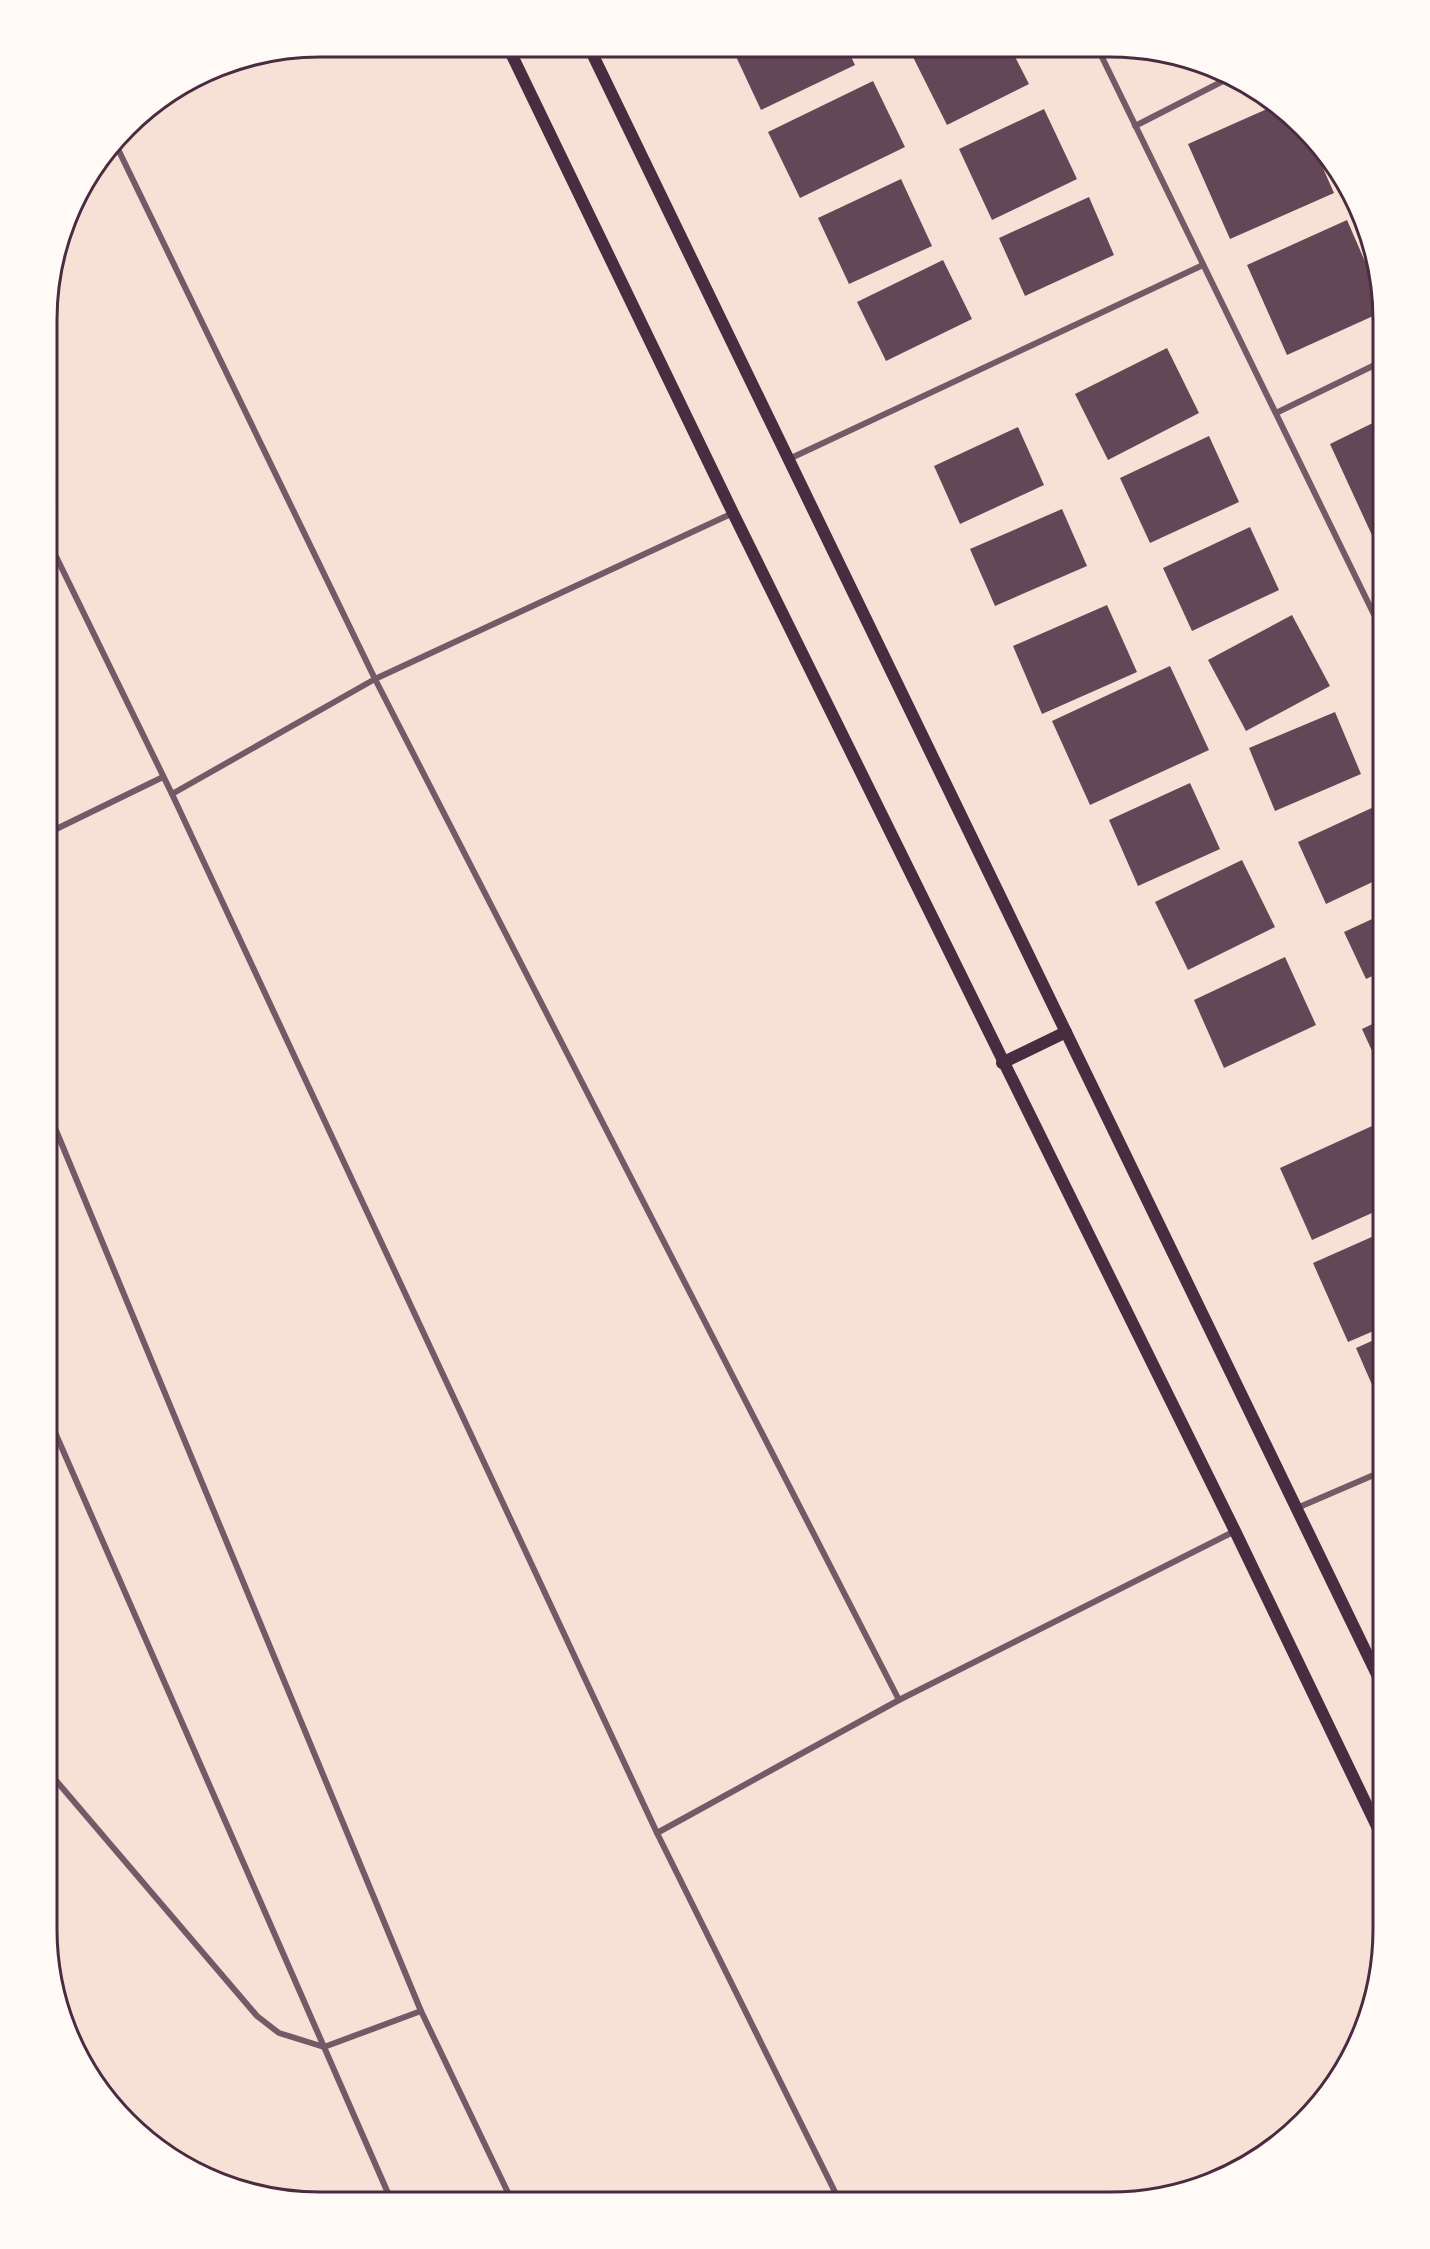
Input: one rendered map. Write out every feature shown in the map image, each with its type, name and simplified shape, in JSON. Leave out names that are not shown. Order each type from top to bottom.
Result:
[{"type":"main road","points":[[513,57],[733,513],[1002,1063],[1235,1531],[1373,1818]]},
{"type":"main road","points":[[594,57],[1373,1666]]},
{"type":"main road","points":[[1002,1063],[1066,1032]]},
{"type":"street","points":[[1102,57],[1373,612]]},
{"type":"street","points":[[1135,126],[1222,82]]},
{"type":"street","points":[[118,151],[375,679],[899,1700]]},
{"type":"street","points":[[789,459],[1203,265]]},
{"type":"street","points":[[1276,413],[1373,366]]},
{"type":"street","points":[[172,794],[375,679],[733,513]]},
{"type":"street","points":[[57,559],[172,794],[657,1833],[835,2192]]},
{"type":"street","points":[[57,829],[163,777]]},
{"type":"street","points":[[57,1133],[421,2011],[508,2192]]},
{"type":"street","points":[[57,1437],[387,2192]]},
{"type":"street","points":[[1297,1508],[1373,1475]]},
{"type":"street","points":[[657,1833],[899,1700],[1235,1531]]},
{"type":"street","points":[[57,1782],[257,2016],[279,2033],[324,2047],[421,2011]]},
{"type":"building","points":[[736,57],[851,57],[855,65],[761,110]]},
{"type":"building","points":[[913,57],[1015,57],[1029,84],[947,125]]},
{"type":"building","points":[[873,81],[905,147],[800,198],[768,132]]},
{"type":"building","points":[[1044,109],[1077,179],[992,220],[959,149]]},
{"type":"building","points":[[1267,109],[1296,134],[1319,160],[1334,193],[1230,239],[1188,144]]},
{"type":"building","points":[[901,179],[932,246],[849,284],[818,218]]},
{"type":"building","points":[[1089,197],[1114,255],[1025,296],[999,238]]},
{"type":"building","points":[[1347,220],[1368,267],[1373,316],[1287,355],[1247,265]]},
{"type":"building","points":[[943,260],[972,319],[886,361],[857,302]]},
{"type":"building","points":[[1167,348],[1199,413],[1108,460],[1075,394]]},
{"type":"building","points":[[1373,423],[1373,537],[1330,444]]},
{"type":"building","points":[[1018,427],[1044,485],[960,524],[934,466]]},
{"type":"building","points":[[1209,436],[1239,502],[1150,543],[1120,478]]},
{"type":"building","points":[[1062,509],[1087,566],[995,606],[970,549]]},
{"type":"building","points":[[1250,527],[1279,590],[1192,631],[1163,568]]},
{"type":"building","points":[[1107,605],[1137,672],[1042,714],[1013,646]]},
{"type":"building","points":[[1292,615],[1330,686],[1246,731],[1208,660]]},
{"type":"building","points":[[1170,666],[1209,750],[1090,805],[1052,721]]},
{"type":"building","points":[[1335,712],[1361,774],[1275,811],[1249,748]]},
{"type":"building","points":[[1190,783],[1220,849],[1138,886],[1109,820]]},
{"type":"building","points":[[1373,807],[1373,882],[1326,904],[1298,842]]},
{"type":"building","points":[[1242,860],[1275,927],[1188,970],[1155,902]]},
{"type":"building","points":[[1373,919],[1373,976],[1366,979],[1344,932]]},
{"type":"building","points":[[1285,957],[1316,1025],[1224,1068],[1194,1000]]},
{"type":"building","points":[[1373,1024],[1373,1053],[1362,1029]]},
{"type":"building","points":[[1373,1126],[1373,1213],[1312,1240],[1280,1168]]},
{"type":"building","points":[[1373,1236],[1373,1331],[1348,1342],[1313,1263]]},
{"type":"building","points":[[1373,1340],[1373,1387],[1356,1348]]}]
